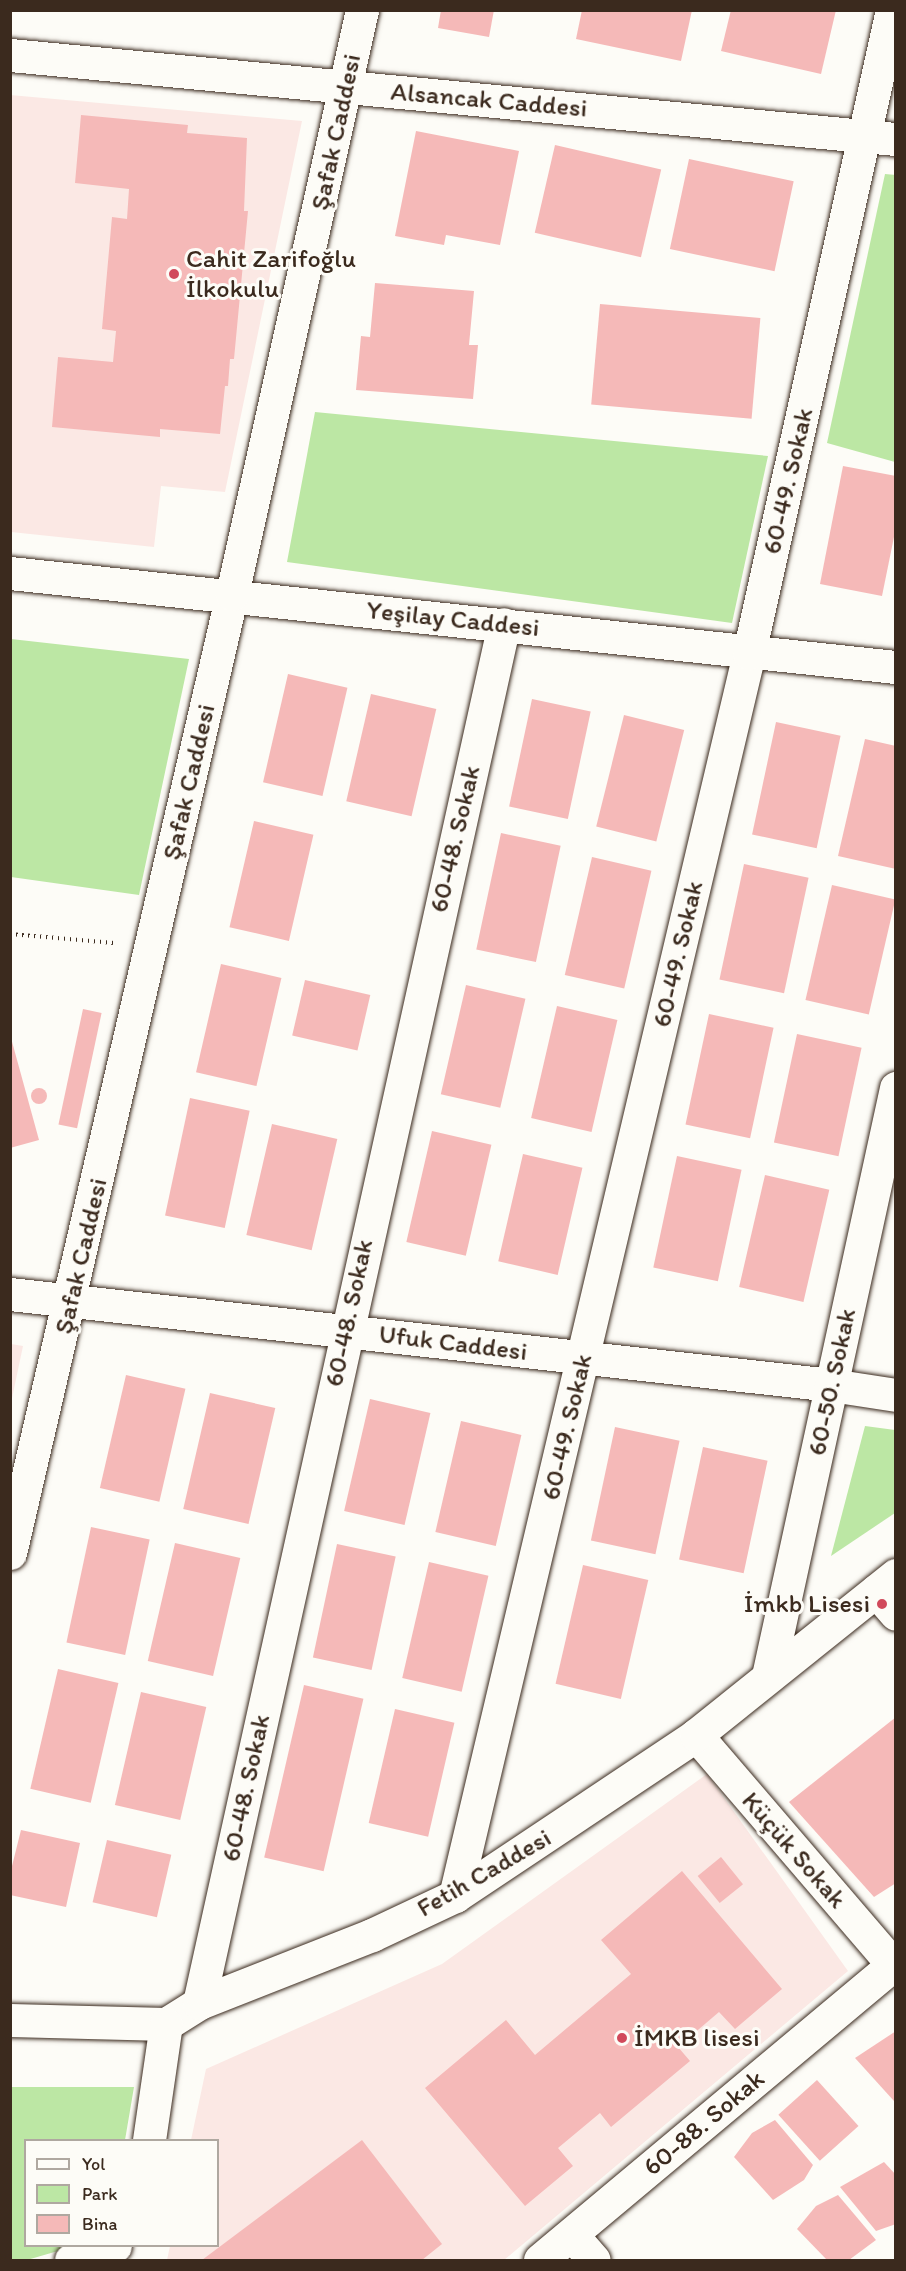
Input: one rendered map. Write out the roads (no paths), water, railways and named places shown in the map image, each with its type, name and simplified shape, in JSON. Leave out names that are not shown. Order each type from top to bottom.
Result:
[{"type":"street","name":"Şafak Caddesi","points":[[10,1552],[71,1300],[152,946],[362,10]]},
{"type":"street","name":"60-49. Sokak","points":[[455,1896],[749,653],[881,137],[892,10]]},
{"type":"street","name":"Alsancak Caddesi","points":[[10,55],[881,137]]},
{"type":"street","name":"Yeşilay Caddesi","points":[[10,573],[232,594],[749,653],[896,667]]},
{"type":"street","name":"60-48. Sokak","points":[[199,2003],[345,1331],[504,624]]},
{"type":"street","name":"60-50. Sokak","points":[[768,1676],[896,1088]]},
{"type":"street","name":"Ufuk Caddesi","points":[[10,1294],[831,1385],[896,1395]]},
{"type":"street","name":"Fetih Caddesi","points":[[166,2024],[199,2003],[372,1935],[455,1896],[696,1735],[768,1676],[889,1593]]},
{"type":"street","name":"Küçük Sokak","points":[[696,1735],[894,1963]]},
{"type":"street","name":"60-88. Sokak","points":[[540,2260],[894,1963]]},
{"type":"street","points":[[10,2020],[166,2024],[149,2139]]},
{"type":"street","points":[[572,2235],[594,2260]]},
{"type":"street","points":[[71,2260],[112,2247]]},
{"type":"place","name":"Cahit Zarifoğlu İlkokulu","points":[[174,274]]},
{"type":"place","name":"İmkb Lisesi","points":[[882,1604]]},
{"type":"place","name":"İMKB lisesi","points":[[622,2038]]}]
